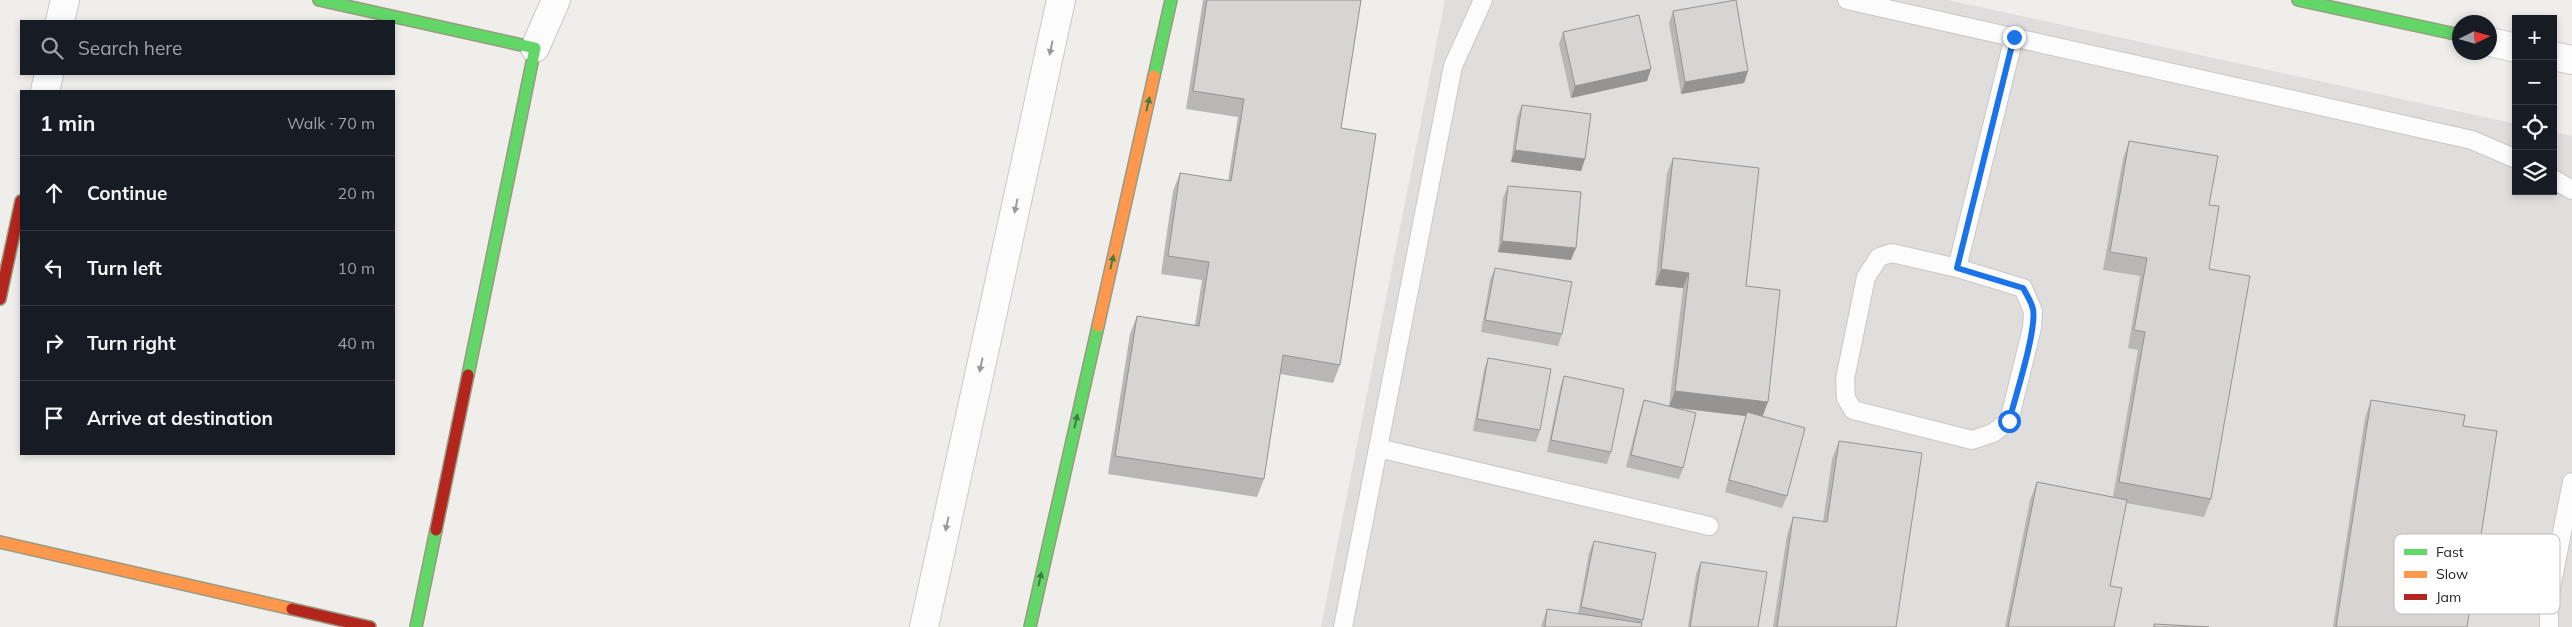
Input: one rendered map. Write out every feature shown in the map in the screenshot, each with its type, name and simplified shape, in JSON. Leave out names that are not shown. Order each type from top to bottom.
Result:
[{"type":"street","points":[[60,20],[65,0]]},
{"type":"street","points":[[318,0],[535,48]]},
{"type":"street","points":[[416,627],[535,48],[556,0]]},
{"type":"street","points":[[924,627],[1061,0]]},
{"type":"street","points":[[1030,627],[1171,0]]},
{"type":"street","points":[[2298,0],[2452,33]]},
{"type":"street","points":[[2497,44],[2512,47]]},
{"type":"street","points":[[2557,57],[2572,60]]},
{"type":"street","points":[[45,90],[49,75]]},
{"type":"street","points":[[0,299],[20,206]]},
{"type":"street","points":[[0,542],[370,627]]},
{"type":"lane","points":[[1343,627],[1453,66],[1484,0]]},
{"type":"lane","points":[[1848,0],[2472,140],[2512,157]]},
{"type":"lane","points":[[1957,268],[2014,37]]},
{"type":"lane","points":[[2557,182],[2572,190]]},
{"type":"lane","points":[[1892,253],[1957,268],[2023,288],[2030,299],[2033,311],[2032,328],[2009,421],[1993,433],[1972,440],[1853,410],[1846,398],[1845,378],[1866,277],[1873,265],[1879,257],[1892,253]]},
{"type":"lane","points":[[1378,448],[1709,526]]},
{"type":"lane","points":[[2564,560],[2572,482]]},
{"type":"lane","points":[[2550,614],[2550,627]]},
{"type":"shaded area","points":[[1445,0],[1948,0],[2512,123],[2512,195],[2557,195],[2557,133],[2572,136],[2572,627],[1321,627]]},
{"type":"building","points":[[1207,0],[1361,0],[1341,128],[1376,134],[1340,365],[1283,355],[1264,479],[1115,456],[1137,316],[1199,326],[1209,262],[1168,256],[1180,173],[1231,181],[1244,99],[1193,91]]},
{"type":"building","points":[[1736,0],[1748,71],[1685,82],[1673,11]]},
{"type":"building","points":[[1639,15],[1651,69],[1575,86],[1563,32]]},
{"type":"building","points":[[1522,105],[1591,114],[1585,159],[1515,150]]},
{"type":"building","points":[[2129,141],[2218,156],[2209,205],[2219,206],[2209,269],[2250,276],[2211,499],[2119,482],[2145,332],[2134,330],[2147,258],[2110,252]]},
{"type":"building","points":[[1673,158],[1759,168],[1746,286],[1780,290],[1768,402],[1675,391],[1689,273],[1661,269]]},
{"type":"building","points":[[1508,186],[1581,192],[1576,248],[1502,241]]},
{"type":"building","points":[[1495,268],[1572,282],[1562,334],[1485,320]]},
{"type":"building","points":[[1488,358],[1551,369],[1540,430],[1477,419]]},
{"type":"building","points":[[1564,376],[1624,389],[1611,452],[1551,440]]},
{"type":"building","points":[[1644,400],[1696,413],[1683,468],[1631,455]]},
{"type":"building","points":[[2371,400],[2465,415],[2463,426],[2497,431],[2481,534],[2394,534],[2394,614],[2469,614],[2467,627],[2336,627]]},
{"type":"building","points":[[1747,412],[1805,428],[1787,496],[1729,480]]},
{"type":"building","points":[[1839,441],[1922,453],[1896,627],[1777,627],[1793,517],[1827,522]]},
{"type":"building","points":[[2037,482],[2127,500],[2110,586],[2122,588],[2114,627],[2008,627]]},
{"type":"building","points":[[1594,541],[1656,553],[1643,620],[1581,607]]},
{"type":"building","points":[[1701,562],[1767,572],[1758,627],[1690,627]]},
{"type":"building","points":[[1547,609],[1642,623],[1641,627],[1545,627]]},
{"type":"building","points":[[2154,624],[2209,627],[2154,627]]},
{"type":"traffic: fast","points":[[319,0],[535,48],[468,375]]},
{"type":"traffic: fast","points":[[1154,76],[1171,0]]},
{"type":"traffic: fast","points":[[2298,0],[2452,33]]},
{"type":"traffic: fast","points":[[1030,627],[1098,326]]},
{"type":"traffic: fast","points":[[416,627],[436,530]]},
{"type":"traffic: slow","points":[[1098,326],[1154,76]]},
{"type":"traffic: slow","points":[[0,542],[292,609]]},
{"type":"traffic: jam","points":[[0,299],[20,206]]},
{"type":"traffic: jam","points":[[436,530],[468,375]]},
{"type":"traffic: jam","points":[[292,609],[370,627]]},
{"type":"route","points":[[2009,421],[2032,328],[2033,311],[2030,299],[2023,288],[1957,268],[2014,37]]}]
